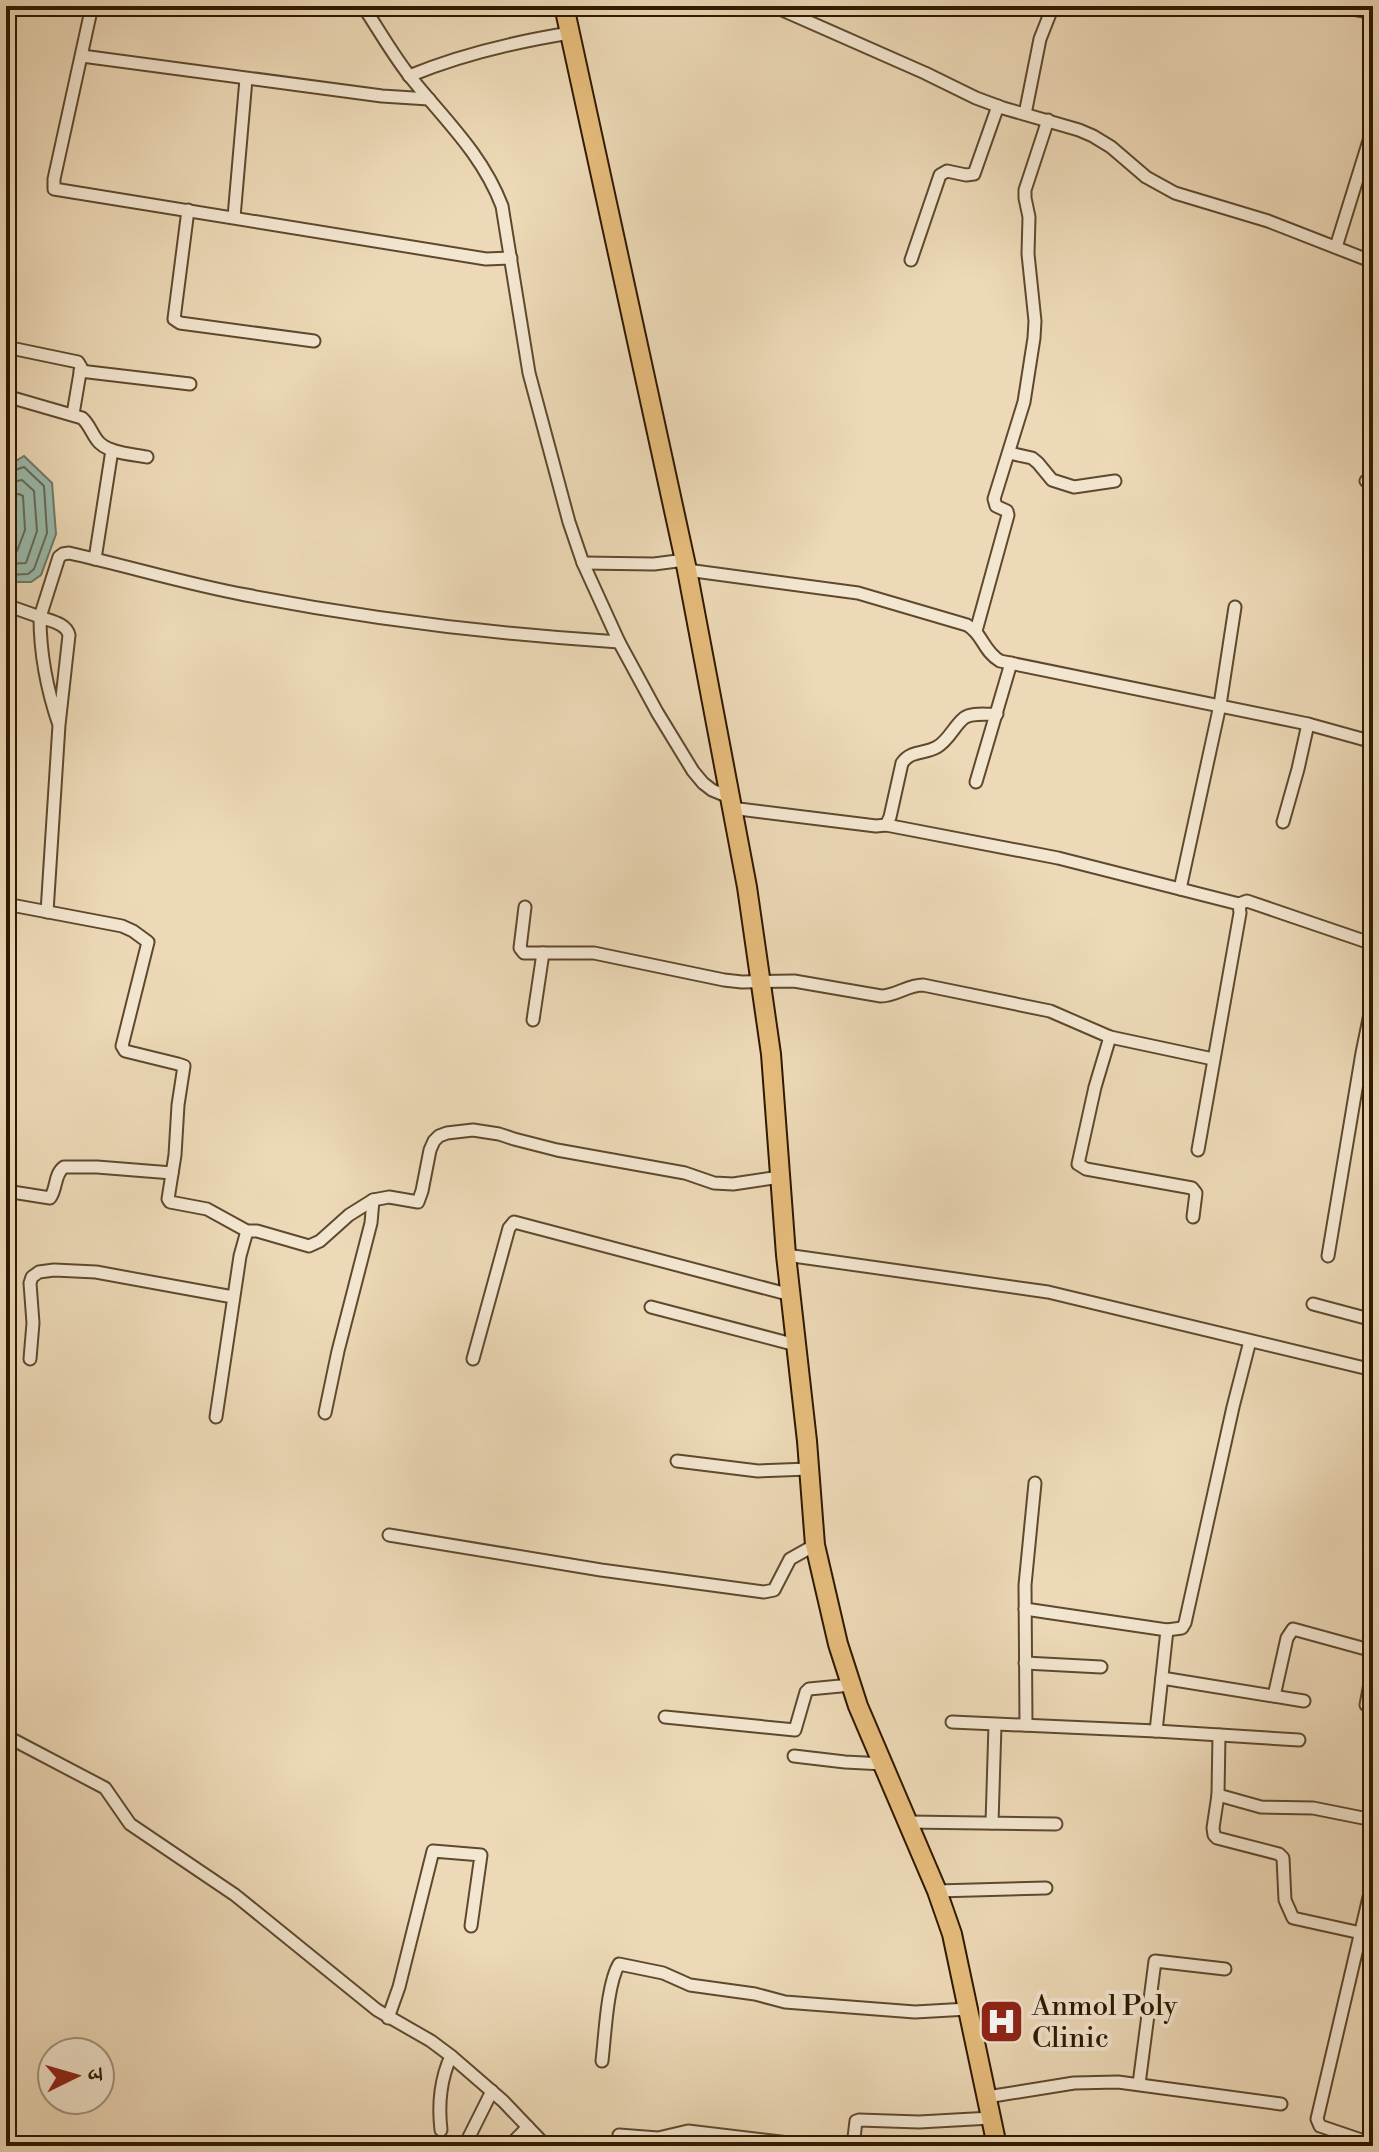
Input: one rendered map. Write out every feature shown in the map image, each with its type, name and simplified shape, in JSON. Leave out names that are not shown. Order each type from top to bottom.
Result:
[{"type":"main road","points":[[564,6],[686,565],[747,887],[771,1054],[786,1255],[815,1545],[838,1644],[858,1706],[937,1891],[952,1934],[997,2146]]},
{"type":"street","points":[[92,6],[54,189],[486,259],[511,258]]},
{"type":"street","points":[[363,6],[409,76],[490,177],[502,206],[529,373],[583,563],[619,642],[657,712],[693,771],[712,790],[730,802],[876,826],[886,825],[1058,858],[1239,904],[1247,901],[1373,944]]},
{"type":"street","points":[[773,6],[998,106],[1093,136],[1146,177],[1175,193],[1268,221],[1373,262]]},
{"type":"street","points":[[1025,114],[1040,39],[1053,6]]},
{"type":"street","points":[[1336,6],[1373,13]]},
{"type":"street","points":[[409,76],[445,61],[520,41],[570,33]]},
{"type":"street","points":[[82,56],[382,96],[429,99]]},
{"type":"street","points":[[234,217],[246,79]]},
{"type":"street","points":[[911,260],[940,175],[947,171],[974,174],[998,106]]},
{"type":"street","points":[[976,631],[1008,518],[1007,511],[996,506],[994,499],[1024,402],[1034,338],[1034,298],[1025,190],[1048,120]]},
{"type":"street","points":[[1336,247],[1372,131]]},
{"type":"street","points":[[188,210],[174,319],[180,323],[314,341]]},
{"type":"street","points":[[6,347],[80,363],[73,414]]},
{"type":"street","points":[[80,371],[190,384]]},
{"type":"street","points":[[6,396],[73,414],[87,422],[98,442],[112,450],[147,457]]},
{"type":"street","points":[[95,559],[112,450]]},
{"type":"street","points":[[1009,453],[1032,458],[1052,480],[1074,487],[1115,481]]},
{"type":"street","points":[[59,725],[43,666],[40,617],[59,557],[69,553],[245,595],[395,620],[541,637],[619,642]]},
{"type":"street","points":[[583,563],[686,565],[858,593],[967,625],[976,631],[988,653],[1000,661],[1308,724],[1373,742]]},
{"type":"street","points":[[6,605],[63,626],[68,629],[69,635],[59,725],[47,912]]},
{"type":"street","points":[[1180,889],[1220,705],[1235,607]]},
{"type":"street","points":[[976,782],[1011,663]]},
{"type":"street","points":[[886,825],[902,763],[907,756],[941,745],[964,718],[997,714]]},
{"type":"street","points":[[1283,822],[1308,724]]},
{"type":"street","points":[[6,904],[129,928],[148,942],[122,1046],[125,1051],[184,1066],[168,1196],[170,1202],[207,1209],[247,1231],[309,1246],[373,1200],[389,1197],[418,1202],[434,1141],[447,1133],[473,1130],[557,1150],[685,1173],[714,1183],[733,1184],[780,1177]]},
{"type":"street","points":[[1198,1150],[1240,913],[1239,904]]},
{"type":"street","points":[[525,907],[521,951],[594,953],[724,980],[794,981],[881,996],[923,985],[1050,1011],[1110,1037],[1213,1059]]},
{"type":"street","points":[[533,1020],[543,953]]},
{"type":"street","points":[[1328,1256],[1373,999]]},
{"type":"street","points":[[1110,1037],[1078,1164],[1086,1169],[1192,1188],[1196,1193],[1193,1217]]},
{"type":"street","points":[[6,1191],[50,1198],[58,1174],[64,1167],[172,1173]]},
{"type":"street","points":[[325,1413],[371,1223],[373,1200]]},
{"type":"street","points":[[473,1359],[509,1228],[514,1222],[791,1295]]},
{"type":"street","points":[[216,1417],[233,1297],[247,1231]]},
{"type":"street","points":[[786,1255],[1048,1292],[1373,1370]]},
{"type":"street","points":[[30,1359],[33,1309],[30,1283],[39,1272],[96,1272],[233,1297]]},
{"type":"street","points":[[1313,1304],[1373,1320]]},
{"type":"street","points":[[651,1307],[796,1345]]},
{"type":"street","points":[[1025,1609],[1167,1630],[1182,1628],[1250,1341]]},
{"type":"street","points":[[677,1461],[758,1471],[809,1469]]},
{"type":"street","points":[[1026,1725],[1025,1609],[1035,1483]]},
{"type":"street","points":[[389,1535],[601,1570],[770,1592],[790,1559],[815,1545]]},
{"type":"street","points":[[1274,1696],[1287,1638],[1293,1629],[1373,1651]]},
{"type":"street","points":[[1156,1731],[1167,1630]]},
{"type":"street","points":[[1025,1663],[1101,1667]]},
{"type":"street","points":[[1366,1705],[1373,1667]]},
{"type":"street","points":[[1162,1678],[1304,1701]]},
{"type":"street","points":[[665,1717],[795,1730],[809,1689],[851,1685]]},
{"type":"street","points":[[952,1722],[1299,1740]]},
{"type":"street","points":[[992,1823],[995,1725]]},
{"type":"street","points":[[1219,1735],[1214,1835],[1279,1854],[1283,1858],[1285,1900],[1293,1918],[1361,1933]]},
{"type":"street","points":[[6,1736],[105,1788],[130,1824],[235,1895],[388,2018],[431,2041],[451,2056],[492,2091],[546,2146]]},
{"type":"street","points":[[794,1756],[884,1764]]},
{"type":"street","points":[[1218,1795],[1261,1807],[1313,1808],[1373,1820]]},
{"type":"street","points":[[908,1822],[1056,1824]]},
{"type":"street","points":[[388,2018],[399,1987],[433,1851],[481,1855],[471,1926]]},
{"type":"street","points":[[1373,1880],[1317,2119],[1320,2126],[1373,2144]]},
{"type":"street","points":[[937,1891],[1046,1888]]},
{"type":"street","points":[[1139,2084],[1155,1961],[1225,1969]]},
{"type":"street","points":[[602,2061],[611,1992],[619,1964],[663,1973],[690,1985],[755,1994],[785,2002],[915,2012],[968,2009]]},
{"type":"street","points":[[441,2130],[439,2100],[451,2056]]},
{"type":"street","points":[[987,2097],[1074,2083],[1108,2082],[1281,2104]]},
{"type":"street","points":[[466,2143],[492,2091]]},
{"type":"street","points":[[853,2146],[856,2121],[859,2120],[919,2122],[991,2118]]},
{"type":"street","points":[[509,2146],[528,2127]]},
{"type":"street","points":[[619,2135],[649,2139],[688,2131],[763,2144],[814,2146]]},
{"type":"water","points":[[24,456],[52,483],[56,534],[41,575],[31,582],[6,582],[6,467]]},
{"type":"place","name":"Anmol Poly Clinic","points":[[1001,2021]]}]
